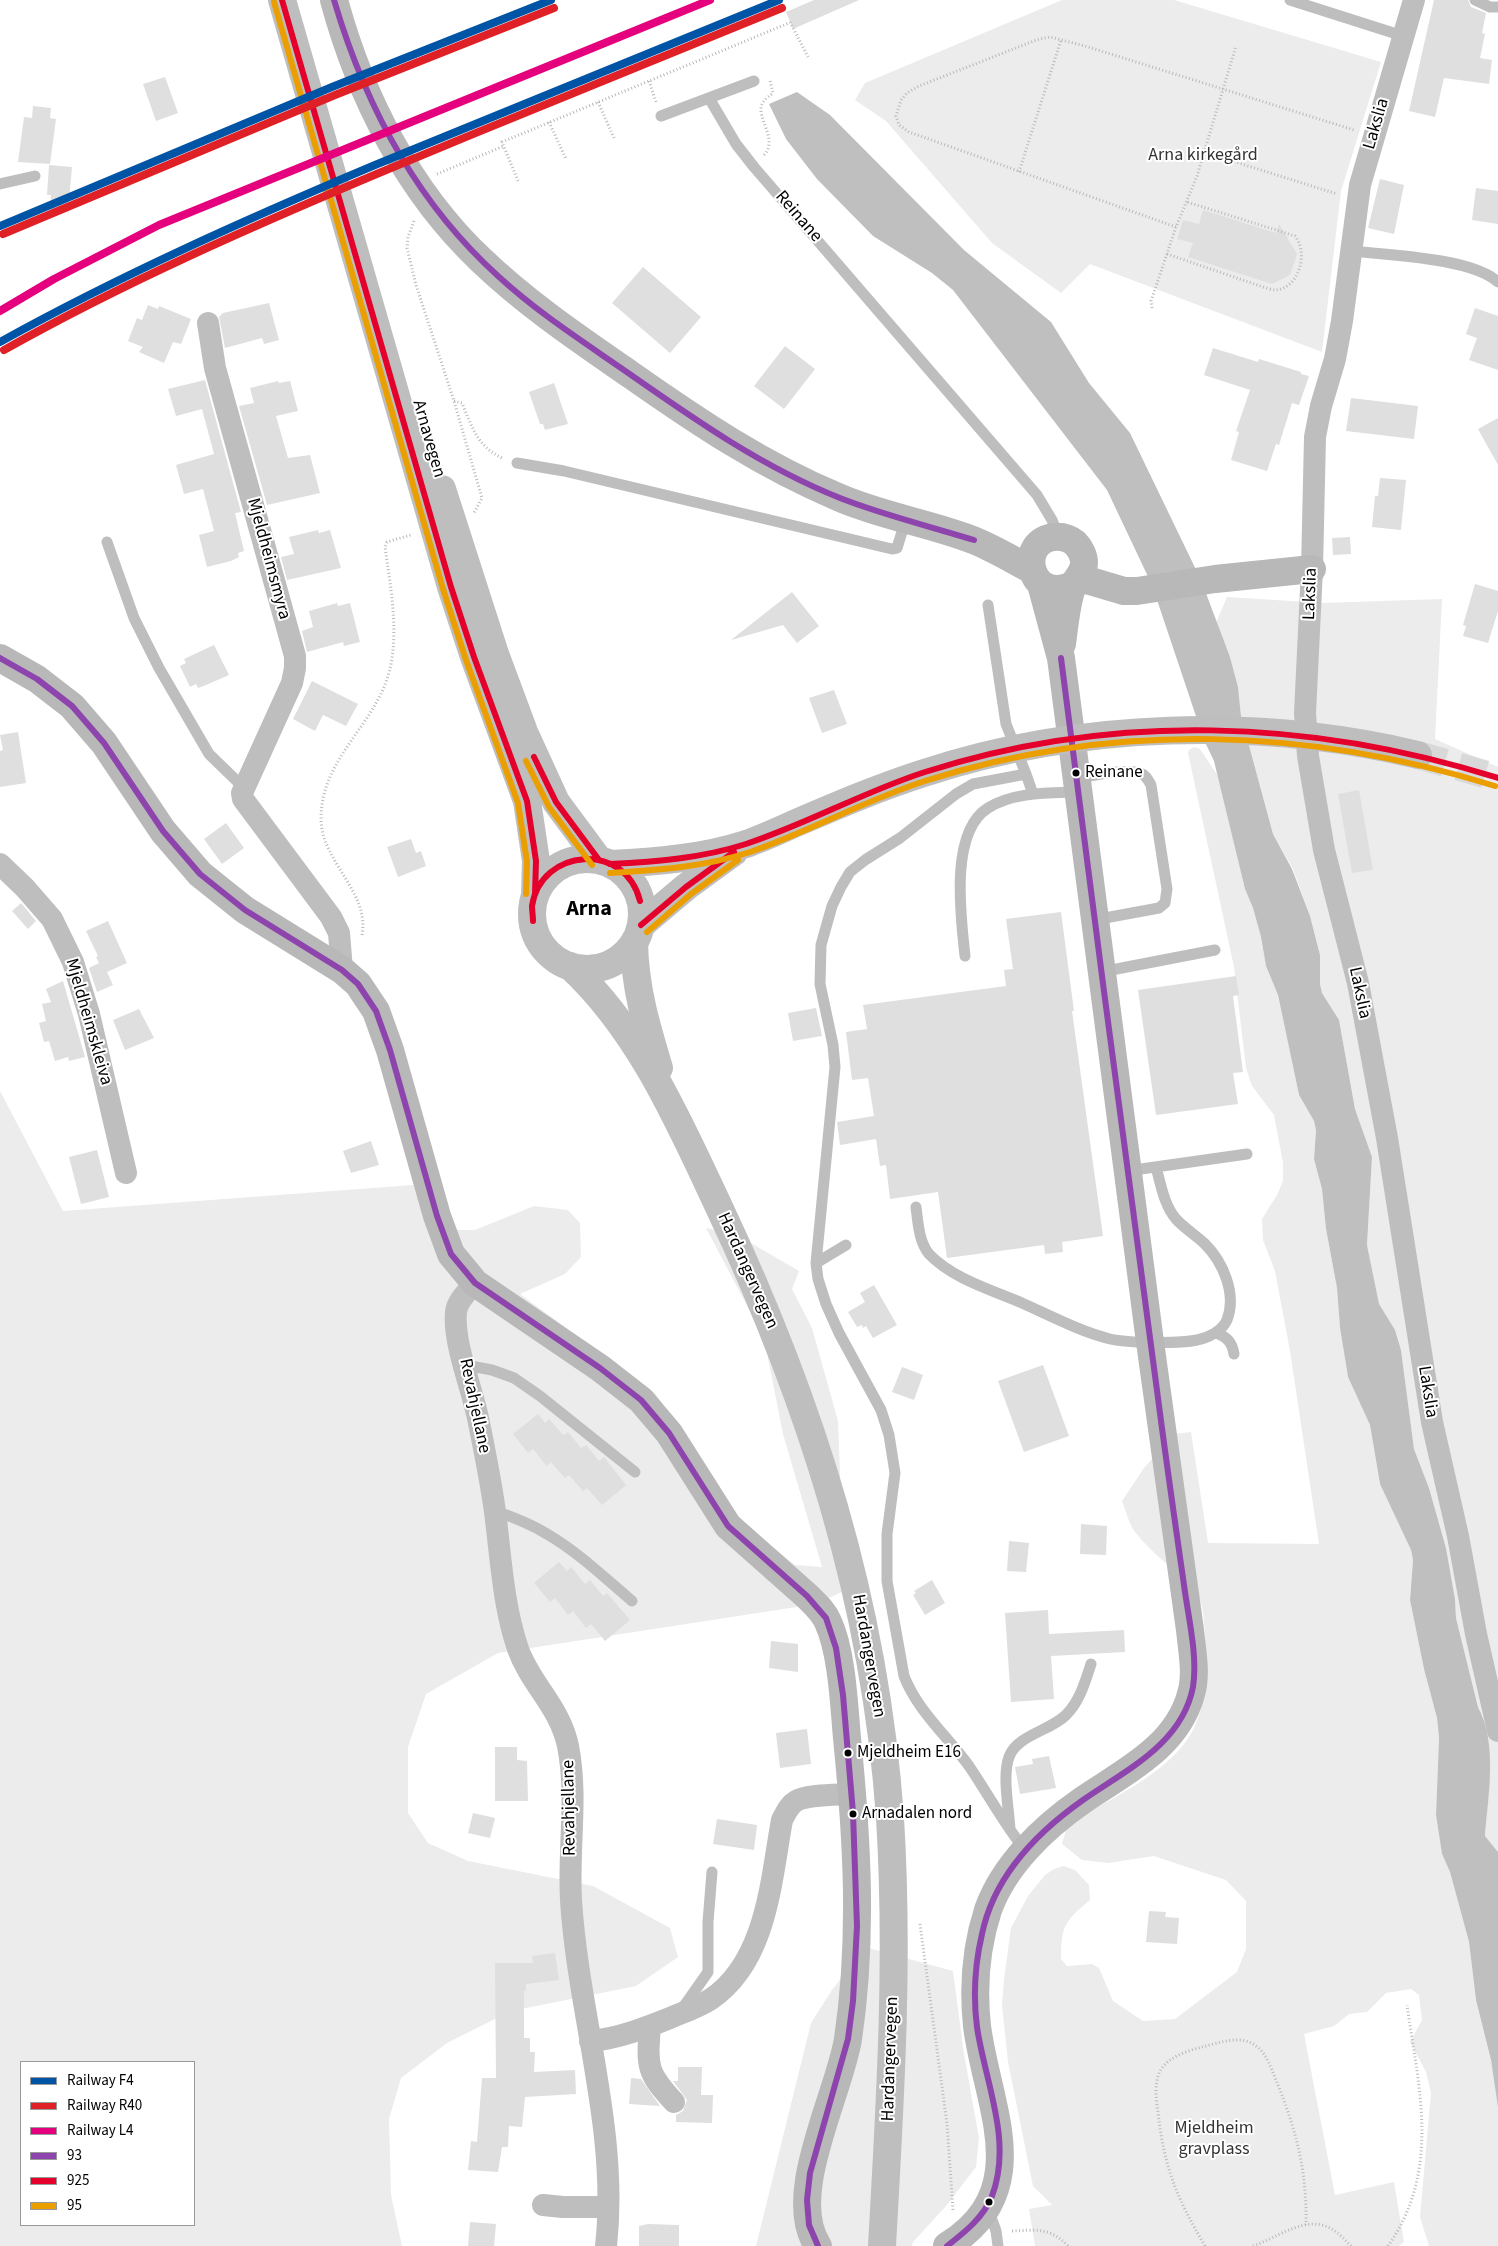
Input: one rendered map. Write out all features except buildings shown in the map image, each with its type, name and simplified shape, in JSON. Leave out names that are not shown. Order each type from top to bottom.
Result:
[{"type":"main road","name":"Arnavegen","points":[[282,0],[451,587],[474,657],[527,800],[536,860],[536,894]]},
{"type":"main road","name":"Arnavegen","points":[[300,0],[435,466],[495,654],[521,724],[556,802],[605,862]]},
{"type":"main road","points":[[334,0],[350,50],[371,104],[392,143],[431,204],[480,258],[513,289],[560,326],[689,416],[742,450],[840,498],[974,540],[1058,589],[1077,581],[1124,591],[1137,591],[1215,579],[1312,569]]},
{"type":"main road","points":[[974,540],[1051,538],[1073,541],[1083,554],[1084,562],[1065,620],[1061,658]]},
{"type":"main road","points":[[953,2242],[992,2220],[1000,2156],[998,2125],[978,2028],[975,1999],[977,1964],[982,1929],[989,1908],[1018,1841],[1059,1818],[1133,1768],[1155,1750],[1172,1733],[1181,1718],[1192,1692],[1193,1659],[1190,1630],[1127,1171],[1061,658],[1037,577],[1033,553],[1051,538]]},
{"type":"main road","points":[[0,658],[38,679],[72,706],[104,743],[163,830],[200,874],[245,910],[342,970],[358,984],[376,1011],[390,1050],[443,1236],[451,1254],[475,1283],[600,1368],[641,1400],[668,1433],[728,1526],[819,1607],[828,1622],[838,1662],[845,1708],[858,1885],[858,1941],[856,1975],[843,2060],[816,2152],[806,2198],[808,2225],[818,2246]]},
{"type":"main road","points":[[746,844],[686,886],[638,934],[622,956],[606,966],[588,969],[570,966],[554,958],[542,945],[534,929],[532,911],[536,894],[545,878],[558,867],[575,860],[652,862],[702,854],[746,844],[877,789],[981,756],[1035,745],[1099,736],[1200,730],[1284,734],[1347,741],[1418,755]]},
{"type":"main road","points":[[605,862],[626,874],[637,889],[642,907],[638,934]]},
{"type":"main road","name":"Hardangervegen","points":[[638,934],[635,968],[642,1011],[669,1100],[734,1238],[781,1348],[826,1475],[856,1585],[867,1642],[881,1727],[890,1816],[894,1926],[894,1996],[882,2246]]},
{"type":"main road","name":"Hardangervegen","points":[[570,966],[602,1000],[669,1100]]},
{"type":"street","name":"Lakslia","points":[[1414,0],[1373,136],[1357,200],[1337,350],[1321,406],[1315,438],[1312,569],[1305,713],[1308,756],[1324,850],[1358,983],[1387,1138],[1432,1422],[1458,1536],[1476,1634],[1498,1731]]},
{"type":"street","name":"Mjeldheimsmyra","points":[[208,323],[216,368],[295,656],[292,683],[243,787]]},
{"type":"street","points":[[243,787],[243,799],[331,917],[338,933],[342,970]]},
{"type":"street","name":"Mjeldheimskleiva","points":[[0,864],[52,918],[73,962],[89,1014],[126,1173]]},
{"type":"street","name":"Revahjellane","points":[[475,1283],[456,1309],[457,1332],[479,1420],[495,1511],[504,1586],[518,1648],[532,1677],[556,1711],[567,1744],[573,1787],[571,1900],[604,2131],[608,2207],[606,2246]]},
{"type":"street","points":[[590,2041],[650,2026],[678,2015],[711,1999],[729,1984],[744,1962],[765,1912],[782,1820],[788,1808],[797,1801],[806,1798],[852,1794]]},
{"type":"street","points":[[650,2026],[648,2053],[651,2070],[656,2082],[674,2102]]},
{"type":"street","points":[[543,2205],[608,2207]]},
{"type":"lane","points":[[1290,0],[1403,36]]},
{"type":"lane","points":[[1474,0],[1498,7]]},
{"type":"lane","points":[[661,116],[754,81]]},
{"type":"lane","name":"Reinane","points":[[709,98],[736,144],[752,165],[1037,494],[1052,520],[1051,538]]},
{"type":"lane","points":[[0,184],[35,176]]},
{"type":"lane","points":[[1351,251],[1476,268],[1490,274],[1498,282]]},
{"type":"lane","points":[[517,462],[564,471],[892,549],[897,548],[906,519]]},
{"type":"lane","points":[[107,542],[134,618],[159,668],[209,754],[243,787]]},
{"type":"lane","points":[[988,605],[1006,724],[1033,794]]},
{"type":"lane","points":[[965,956],[959,897],[962,857],[977,818],[987,808],[1004,801],[1129,772],[1140,773],[1146,777],[1151,785],[1167,889],[1165,903],[1159,908],[1094,920]]},
{"type":"lane","points":[[1018,1841],[969,1767],[919,1705],[909,1689],[904,1676],[887,1581],[887,1534],[895,1473],[892,1450],[881,1410],[839,1333],[826,1304],[818,1279],[816,1263],[835,1067],[833,1045],[820,984],[821,945],[832,906],[850,872],[900,838],[956,794],[973,784],[1026,774]]},
{"type":"lane","points":[[1101,972],[1215,950]]},
{"type":"lane","points":[[1127,1171],[1246,1154]]},
{"type":"lane","points":[[916,1207],[921,1239],[928,1252],[938,1262],[958,1275],[1082,1330],[1125,1342],[1196,1340],[1216,1333],[1226,1321],[1230,1306],[1229,1289],[1219,1260],[1204,1243],[1175,1218],[1166,1202],[1156,1167]]},
{"type":"lane","points":[[816,1263],[846,1245]]},
{"type":"lane","points":[[1216,1333],[1227,1337],[1233,1346],[1234,1354]]},
{"type":"lane","points":[[465,1365],[492,1370],[514,1378],[540,1396],[635,1472]]},
{"type":"lane","points":[[495,1511],[525,1522],[549,1534],[583,1559],[632,1601]]},
{"type":"lane","points":[[1018,1841],[1006,1772],[1009,1757],[1017,1745],[1049,1728],[1066,1715],[1079,1698],[1091,1664]]},
{"type":"lane","points":[[678,2015],[708,1972],[708,1922],[712,1872]]},
{"type":"lane","points":[[992,2220],[998,2246]]},
{"type":"path","points":[[518,181],[502,142],[789,22],[808,57]]},
{"type":"path","points":[[1176,227],[908,132],[898,125],[896,116],[898,108],[907,93],[919,86],[1039,39],[1050,37],[1373,136]]},
{"type":"path","points":[[1019,172],[1061,40]]},
{"type":"path","points":[[1152,308],[1151,301],[1204,152],[1236,46]]},
{"type":"path","points":[[752,165],[767,152],[770,142],[761,110],[763,102],[773,94],[773,85],[768,75]]},
{"type":"path","points":[[649,81],[661,116]]},
{"type":"path","points":[[598,102],[614,138]]},
{"type":"path","points":[[549,122],[566,159]]},
{"type":"path","points":[[436,174],[504,146]]},
{"type":"path","points":[[1204,152],[1357,200]]},
{"type":"path","points":[[1167,254],[1263,288],[1276,290],[1286,286],[1296,275],[1302,262],[1303,252],[1295,236],[1187,202]]},
{"type":"path","points":[[417,216],[408,237],[407,248],[416,285],[466,441]]},
{"type":"path","points":[[454,401],[462,403],[477,438],[489,451],[517,462]]},
{"type":"path","points":[[354,893],[328,848],[321,822],[322,804],[333,768],[372,710],[385,686],[393,652],[392,612],[385,547],[387,542]]},
{"type":"path","points":[[919,1916],[947,2124],[954,2213],[953,2242]]},
{"type":"path","points":[[1388,2246],[1409,2210],[1416,2188],[1423,2147],[1419,2090],[1406,2005]]},
{"type":"path","points":[[1205,2246],[1184,2210],[1168,2170],[1160,2135],[1157,2082],[1167,2062],[1178,2055],[1225,2042],[1248,2041],[1258,2047],[1264,2054],[1272,2071],[1296,2132],[1300,2150],[1307,2199],[1306,2225]]},
{"type":"path","points":[[992,2220],[1046,2230],[1058,2236],[1068,2246]]},
{"type":"path","points":[[1254,2246],[1306,2225],[1314,2224],[1331,2228],[1351,2246]]},
{"type":"green space","name":"Arna kirkegård","points":[[1062,0],[1174,0],[1381,62],[1341,191],[1322,352],[1090,264],[1061,293],[992,243],[886,121],[855,100],[865,83]]},
{"type":"green space","points":[[1227,597],[1323,603],[1442,599],[1435,739],[1498,767],[1498,1852],[1485,1836],[1489,1787],[1483,1716],[1478,1707],[1456,1618],[1455,1599],[1446,1548],[1429,1488],[1414,1449],[1401,1350],[1395,1330],[1379,1305],[1367,1245],[1372,1157],[1355,1109],[1339,1020],[1322,993],[1320,984],[1320,955],[1310,916],[1293,869],[1273,834],[1241,716],[1238,687],[1230,657],[1216,623]]},
{"type":"green space","name":"Mjeldheim gravplass","points":[[1194,747],[1200,749],[1218,776],[1245,889],[1253,908],[1261,937],[1266,966],[1278,995],[1299,1095],[1314,1121],[1316,1130],[1314,1159],[1322,1189],[1326,1229],[1337,1288],[1340,1328],[1348,1377],[1370,1425],[1380,1484],[1411,1550],[1413,1560],[1410,1600],[1424,1669],[1437,1718],[1439,1738],[1436,1815],[1442,1854],[1450,1872],[1469,1942],[1476,2000],[1491,2060],[1498,2099],[1498,2246],[1429,2246],[1420,2217],[1431,2093],[1426,2072],[1410,2042],[1422,2020],[1419,1995],[1411,1989],[1386,1993],[1367,2012],[1349,2014],[1334,2026],[1304,2034],[1335,2195],[1394,2182],[1404,2242],[1399,2246],[1035,2246],[1029,2209],[1052,2205],[1033,2186],[1008,2062],[1002,2005],[1011,1928],[1028,1896],[1045,1875],[1054,1869],[1064,1866],[1075,1870],[1089,1885],[1090,1900],[1075,1913],[1066,1925],[1062,1938],[1061,1959],[1067,1966],[1092,1964],[1099,1968],[1113,2001],[1143,2021],[1175,2019],[1237,1972],[1246,1949],[1246,1901],[1226,1880],[1154,1856],[1108,1863],[1082,1860],[1062,1844],[1068,1823],[1138,1783],[1171,1758],[1184,1744],[1194,1728],[1203,1699],[1205,1637],[1200,1599],[1182,1578],[1142,1541],[1129,1521],[1122,1501],[1144,1468],[1174,1434],[1191,1432],[1208,1543],[1319,1544],[1290,1351],[1275,1271],[1263,1240],[1262,1219],[1277,1195],[1283,1181],[1283,1163],[1274,1115],[1252,1086],[1246,1068],[1234,967],[1188,753]]},
{"type":"green space","points":[[0,1091],[63,1211],[440,1183],[454,1230],[475,1230],[534,1206],[568,1210],[580,1223],[581,1257],[565,1274],[520,1294],[655,1393],[741,1521],[795,1565],[822,1567],[783,1434],[764,1338],[706,1228],[737,1235],[799,1271],[792,1289],[812,1328],[838,1421],[841,1500],[859,1584],[816,1604],[498,1653],[426,1694],[408,1747],[408,1813],[428,1843],[468,1861],[593,1886],[670,1928],[678,1957],[636,1986],[511,2011],[447,2043],[401,2078],[389,2119],[391,2195],[402,2246],[0,2246]]},
{"type":"green space","points":[[865,1947],[953,1971],[964,2054],[979,2138],[976,2167],[946,2206],[913,2242],[912,2246],[756,2246],[811,2023],[832,1990]]},
{"type":"shaded area","points":[[797,92],[830,115],[964,250],[1051,322],[1089,383],[1130,433],[1201,580],[1230,657],[1238,687],[1241,716],[1273,834],[1292,869],[1310,916],[1320,955],[1320,984],[1322,993],[1339,1020],[1355,1109],[1372,1157],[1367,1245],[1379,1304],[1395,1330],[1401,1350],[1414,1449],[1429,1488],[1446,1548],[1455,1599],[1456,1618],[1478,1707],[1488,1737],[1490,1770],[1485,1836],[1498,1852],[1498,2107],[1491,2060],[1476,2000],[1469,1942],[1450,1872],[1442,1854],[1436,1815],[1439,1738],[1437,1718],[1424,1669],[1410,1600],[1413,1560],[1411,1550],[1380,1484],[1370,1425],[1348,1377],[1340,1328],[1337,1288],[1326,1229],[1322,1189],[1314,1159],[1316,1130],[1314,1121],[1299,1095],[1278,995],[1266,966],[1261,937],[1253,908],[1245,889],[1214,761],[1204,740],[1152,585],[1107,490],[953,290],[932,273],[873,236],[817,179],[786,139],[769,104]]},
{"type":"tunnel","points":[[1418,755],[1498,778]]},
{"type":"rail line","name":"F4","points":[[0,226],[332,87],[551,0]]},
{"type":"rail line","name":"L4","points":[[0,311],[54,279],[159,225],[710,0]]},
{"type":"rail line","name":"F4","points":[[0,342],[138,271],[279,206],[425,144],[779,0]]},
{"type":"rail line","name":"R40","points":[[3,234],[335,95],[554,8]]},
{"type":"rail line","name":"R40","points":[[4,350],[142,278],[283,214],[429,152],[782,8]]},
{"type":"transit line","name":"925","points":[[282,0],[451,587],[474,657],[527,801],[536,861],[535,894]]},
{"type":"transit line","name":"93","points":[[334,0],[361,77],[397,150],[418,184],[442,216],[469,247],[512,289],[558,324],[674,404],[754,456],[840,498],[889,515],[974,540]]},
{"type":"transit line","name":"95","points":[[274,2],[443,589],[466,660],[518,803],[527,862],[526,894]]},
{"type":"transit line","name":"93","points":[[0,658],[37,679],[72,706],[104,743],[163,831],[200,874],[245,910],[342,970],[358,984],[376,1011],[390,1050],[437,1216],[451,1254],[475,1283],[600,1368],[641,1400],[669,1433],[728,1526],[807,1596],[826,1618],[836,1648],[843,1695],[853,1813],[857,1926],[853,2001],[848,2039],[810,2173],[807,2200],[809,2225],[818,2246]]},
{"type":"transit line","name":"93","points":[[947,2246],[979,2218],[992,2196],[998,2175],[999,2133],[977,2027],[975,1992],[976,1968],[982,1934],[996,1893],[1019,1858],[1049,1827],[1083,1800],[1134,1766],[1165,1740],[1187,1707],[1193,1687],[1194,1675],[1192,1636],[1167,1468],[1061,658]]},
{"type":"transit line","name":"925","points":[[610,864],[679,858],[729,849],[769,836],[902,780],[996,753],[1068,739],[1140,732],[1212,730],[1284,734],[1356,744],[1427,758],[1498,778]]},
{"type":"transit line","name":"95","points":[[610,873],[681,867],[733,857],[773,844],[905,788],[999,761],[1070,748],[1141,741],[1212,739],[1283,743],[1354,752],[1425,767],[1495,786]]},
{"type":"transit line","name":"925","points":[[534,757],[556,802],[599,860]]},
{"type":"transit line","name":"95","points":[[526,761],[549,807],[592,865]]},
{"type":"transit line","name":"925","points":[[641,925],[686,887],[734,852]]},
{"type":"transit line","name":"925","points":[[533,921],[532,906],[539,887],[551,872],[566,863],[584,859],[602,861],[618,868],[631,882],[640,901]]},
{"type":"transit line","name":"95","points":[[647,932],[691,894],[738,860]]},
{"type":"place","name":"Reinane","points":[[1076,773]]},
{"type":"place","name":"Mjeldheim E16","points":[[848,1753]]},
{"type":"place","name":"Arnadalen nord","points":[[853,1814]]},
{"type":"district","name":"Arna","points":[[589,910]]}]
